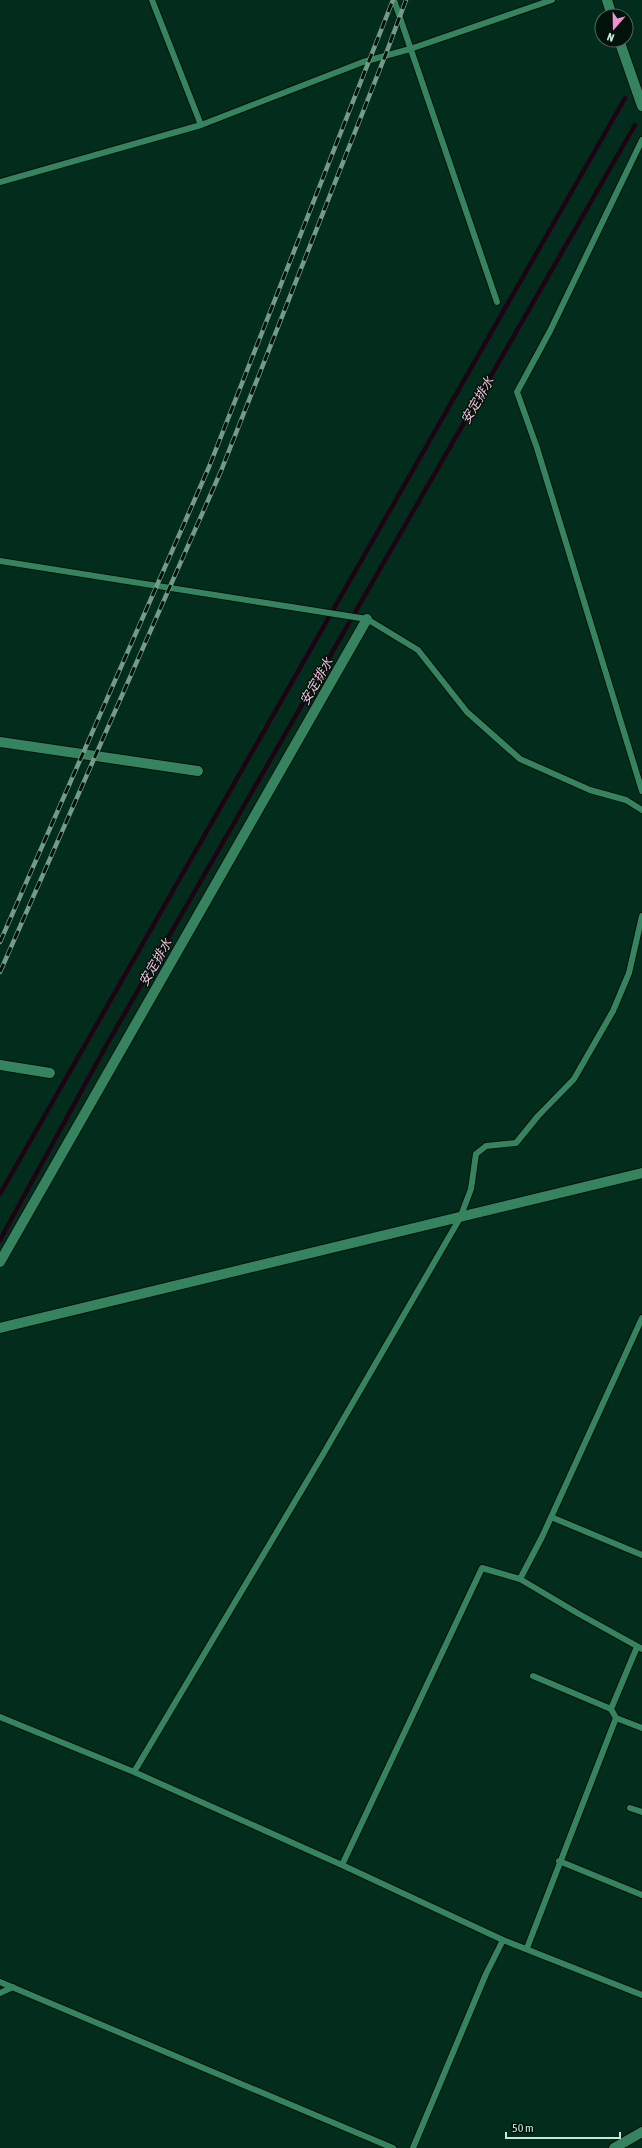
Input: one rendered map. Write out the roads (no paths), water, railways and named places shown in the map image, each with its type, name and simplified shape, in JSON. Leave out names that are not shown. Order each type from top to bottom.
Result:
[{"type":"street","points":[[623,48],[642,106]]},
{"type":"street","points":[[0,1262],[363,618]]},
{"type":"street","points":[[0,742],[198,771]]},
{"type":"street","points":[[0,1065],[50,1073]]},
{"type":"street","points":[[0,1328],[642,1173]]},
{"type":"street","points":[[614,2148],[642,2132]]},
{"type":"lane","points":[[152,0],[201,125]]},
{"type":"lane","points":[[394,0],[498,302]]},
{"type":"lane","points":[[0,182],[201,125],[362,62],[410,49],[552,0]]},
{"type":"lane","points":[[642,140],[550,331],[517,392],[539,456],[642,791]]},
{"type":"lane","points":[[0,561],[363,618],[418,650],[467,712],[520,759],[590,790],[626,800],[642,810]]},
{"type":"lane","points":[[134,1772],[322,1456],[460,1218],[471,1189],[476,1154],[486,1146],[516,1143],[538,1116],[574,1079],[613,1011],[629,973],[642,916]]},
{"type":"lane","points":[[520,1578],[551,1517],[642,1318]]},
{"type":"lane","points":[[551,1517],[642,1554]]},
{"type":"lane","points":[[342,1865],[482,1568],[520,1578],[640,1648],[611,1709]]},
{"type":"lane","points":[[533,1676],[611,1709],[616,1718],[642,1728]]},
{"type":"lane","points":[[0,1717],[134,1772],[342,1865],[503,1940],[527,1948],[642,1995]]},
{"type":"lane","points":[[527,1948],[559,1861],[616,1718]]},
{"type":"lane","points":[[630,1808],[642,1812]]},
{"type":"lane","points":[[559,1861],[642,1895]]},
{"type":"lane","points":[[413,2148],[486,1974],[503,1940]]},
{"type":"lane","points":[[0,1982],[393,2148]]},
{"type":"lane","points":[[0,1993],[12,1988]]},
{"type":"waterway","points":[[0,1194],[625,98]]},
{"type":"waterway","name":"安定排水","points":[[0,1240],[106,1046],[635,125]]},
{"type":"railway","points":[[0,942],[209,467],[393,0]]},
{"type":"railway","points":[[0,972],[221,471],[406,0]]}]
